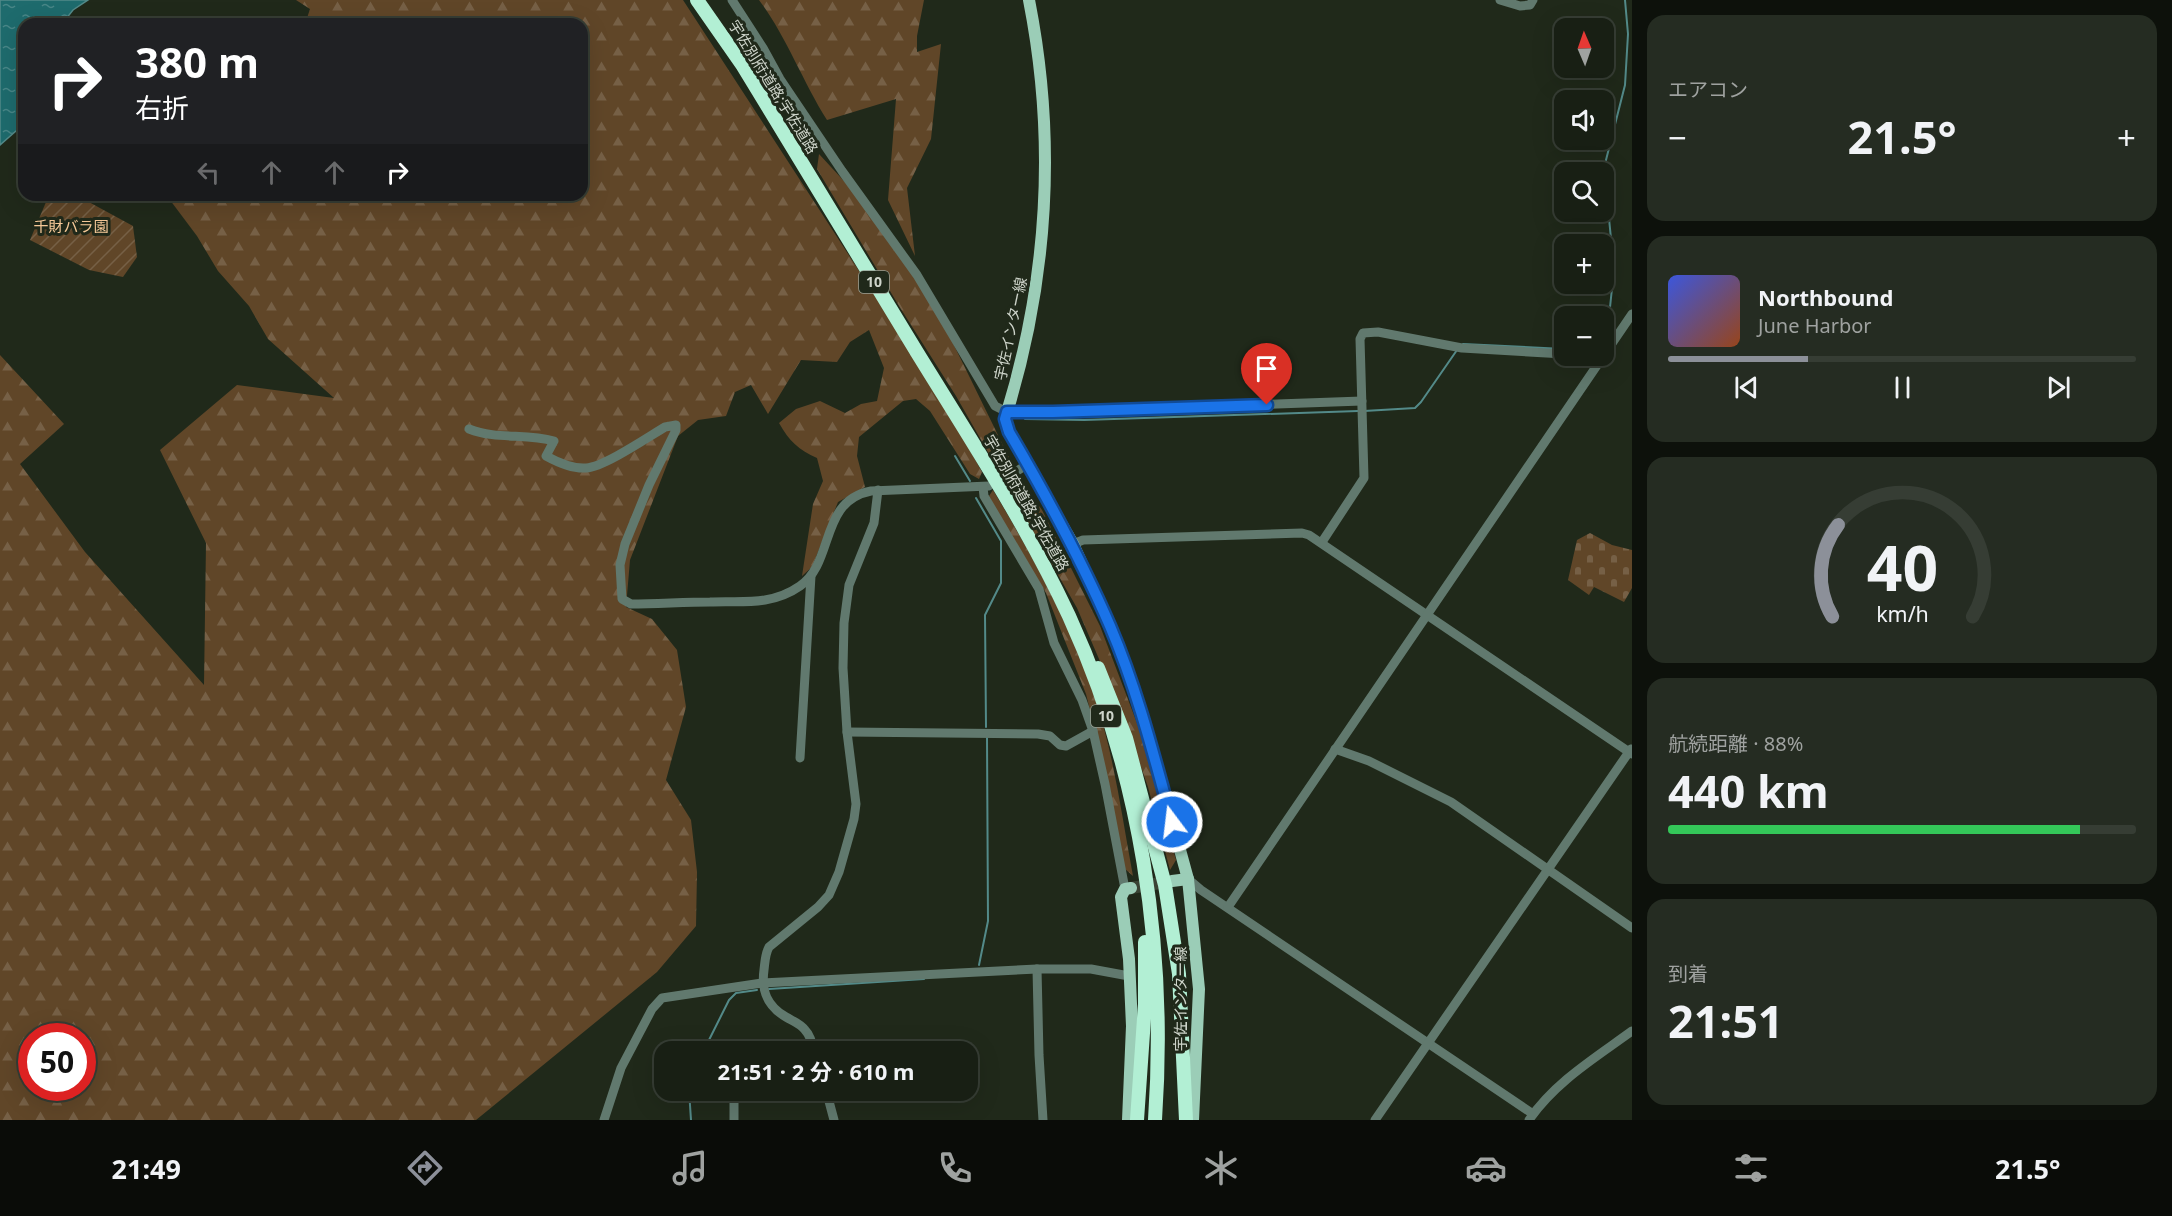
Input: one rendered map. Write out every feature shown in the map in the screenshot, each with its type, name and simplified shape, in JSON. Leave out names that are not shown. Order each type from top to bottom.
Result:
[{"type":"highway","name":"宇佐別府道路;宇佐道路","points":[[697,0],[743,66],[1018,517],[1081,645],[1125,774],[1144,871],[1158,982],[1155,1120]]},
{"type":"highway","points":[[1045,568],[1062,592],[1105,682],[1126,738],[1156,846],[1171,917],[1179,974],[1186,1120]]},
{"type":"highway","points":[[1137,1120],[1146,1004],[1146,954],[1140,891],[1144,871]]},
{"type":"main road","name":"宇佐インター線","points":[[1029,0],[1036,38],[1044,124],[1043,237],[1030,323],[1005,419],[1022,467],[1073,544],[1111,628],[1137,699],[1188,879],[1199,989],[1193,1120]]},
{"type":"main road","points":[[1172,881],[1188,879]]},
{"type":"main road","points":[[1128,889],[1121,897],[1132,1026],[1128,1120]]},
{"type":"street","points":[[732,0],[764,48],[780,79],[842,171],[917,275],[995,406],[1007,412],[1053,412],[1362,401]]},
{"type":"street","points":[[1500,0],[1525,6],[1530,5],[1533,0]]},
{"type":"street","points":[[1614,340],[1632,314]]},
{"type":"street","points":[[1322,542],[1364,478],[1360,338],[1366,332],[1378,332],[1462,348],[1554,353]]},
{"type":"street","points":[[1228,907],[1597,366]]},
{"type":"street","points":[[470,429],[482,434],[554,441],[546,456],[586,468],[665,427],[676,425],[676,430],[625,544],[620,565],[622,599],[631,604],[765,600],[793,590],[811,576]]},
{"type":"street","points":[[800,758],[811,576],[841,508],[862,492],[986,487],[984,496],[989,506],[1039,589],[1054,643],[1082,700],[1093,731],[1128,889]]},
{"type":"street","points":[[811,1041],[804,1028],[783,1015],[770,1003],[765,996],[762,983],[766,951],[769,947],[818,907],[829,895],[839,872],[854,819],[856,804],[847,732],[843,659],[847,601],[854,571],[874,523],[878,490]]},
{"type":"street","points":[[1073,544],[1083,540],[1302,533],[1322,542],[1631,751],[1375,1120]]},
{"type":"street","points":[[847,732],[1038,734],[1050,736],[1060,745],[1066,746],[1093,731]]},
{"type":"street","points":[[1335,749],[1369,762],[1443,797],[1632,928]]},
{"type":"street","points":[[1188,879],[1201,890],[1429,1042],[1531,1117],[1559,1085],[1632,1031]]},
{"type":"street","points":[[1037,969],[1043,1120]]},
{"type":"street","points":[[604,1120],[621,1068],[652,1009],[662,998],[762,983],[1037,969],[1091,969],[1129,976]]},
{"type":"street","points":[[734,1120],[735,1101]]},
{"type":"street","points":[[829,1101],[834,1120]]},
{"type":"green space","points":[[296,0],[683,0],[865,280],[961,434],[982,472],[979,479],[970,474],[930,411],[916,399],[903,401],[859,437],[857,456],[865,487],[838,502],[812,567],[802,576],[813,504],[823,481],[817,458],[795,444],[779,423],[796,409],[820,401],[845,413],[861,404],[877,401],[884,368],[869,330],[850,342],[837,362],[801,360],[768,414],[751,385],[735,392],[726,416],[698,420],[678,436],[630,560],[626,607],[652,619],[677,650],[686,707],[666,780],[691,820],[697,872],[696,926],[657,972],[476,1120],[0,1120],[0,355],[64,424],[20,464],[85,552],[204,685],[206,543],[160,450],[237,385],[334,398],[268,339],[249,306],[218,271],[197,236],[171,201],[588,201],[588,18],[307,18],[310,9]]},
{"type":"green space","points":[[759,0],[924,0],[917,36],[917,52],[941,44],[931,139],[907,188],[915,256],[888,200],[896,99],[827,120],[777,28]]},
{"type":"green space","points":[[819,154],[890,231],[949,335],[1018,476],[1042,510],[1100,626],[1145,744],[1176,860],[1170,870],[1148,787],[1121,710],[1077,608],[956,396],[817,169]]},
{"type":"green space","name":"千財バラ園","points":[[46,201],[87,201],[133,226],[137,257],[123,277],[89,270],[30,240]]},
{"type":"green space","points":[[993,490],[1050,591],[1095,698],[1117,786],[1133,876],[1125,869],[1109,786],[1086,694],[1046,593],[1001,520],[989,496]]},
{"type":"green space","points":[[1590,533],[1612,545],[1632,550],[1632,588],[1624,602],[1594,587],[1589,595],[1568,580],[1577,540]]},
{"type":"water","points":[[0,0],[88,0],[73,10],[67,18],[18,18],[18,129],[0,145]]},
{"type":"waterway","points":[[1610,306],[1614,269],[1606,188],[1606,160],[1625,85],[1628,34],[1625,0]]},
{"type":"waterway","points":[[1463,344],[1554,349]]},
{"type":"waterway","points":[[1364,411],[1415,408],[1457,350]]},
{"type":"waterway","points":[[1025,419],[1084,420],[1358,411]]},
{"type":"waterway","points":[[955,456],[970,481]]},
{"type":"waterway","points":[[976,498],[1001,541],[1001,583],[985,615],[986,727]]},
{"type":"waterway","points":[[979,965],[988,921],[987,738]]},
{"type":"waterway","points":[[769,989],[924,979]]},
{"type":"waterway","points":[[708,1041],[729,1000],[736,993],[757,990]]},
{"type":"waterway","points":[[690,1101],[691,1120]]},
{"type":"tunnel","points":[[994,484],[1017,471]]},
{"type":"tunnel","points":[[1131,888],[1172,881]]},
{"type":"route","points":[[1172,822],[1137,699],[1111,628],[1073,544],[1009,432],[1005,419],[1007,412],[1017,411],[1053,412],[1267,405]]}]
